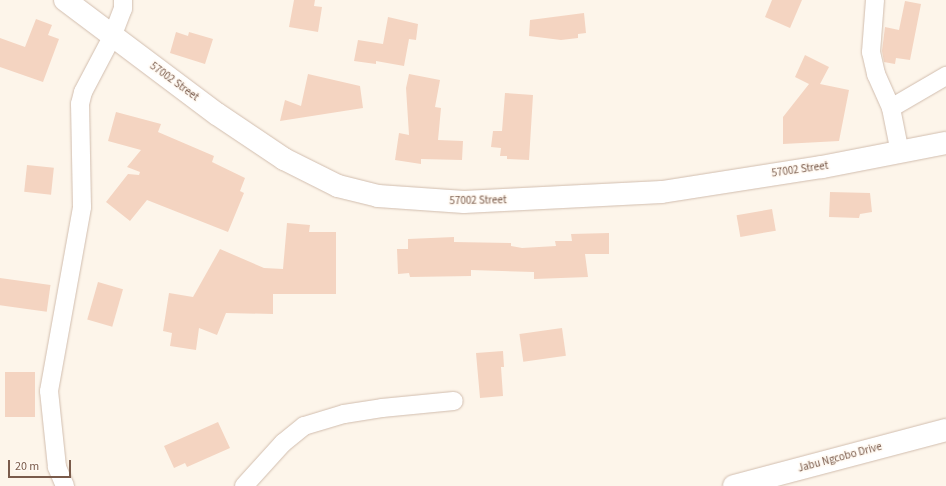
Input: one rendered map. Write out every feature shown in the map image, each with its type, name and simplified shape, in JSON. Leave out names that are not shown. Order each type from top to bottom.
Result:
[{"type":"street","name":"57002 Street","points":[[64,0],[216,114],[296,166],[338,186],[378,196],[464,202],[662,192],[900,153],[946,143]]},
{"type":"street","points":[[65,486],[57,467],[49,391],[82,207],[80,104],[83,92],[112,37],[123,9],[123,0]]},
{"type":"street","points":[[875,0],[871,52],[876,74],[891,108],[900,153]]},
{"type":"street","points":[[891,108],[946,76]]},
{"type":"street","points":[[244,486],[283,443],[304,426],[337,416],[382,408],[454,401]]},
{"type":"street","name":"Jabu Ngcobo Drive","points":[[734,486],[946,430]]},
{"type":"building","points":[[294,0],[315,0],[314,6],[322,7],[318,32],[289,27]]},
{"type":"building","points":[[772,0],[802,0],[790,28],[765,17]]},
{"type":"building","points":[[905,1],[921,4],[910,60],[896,58],[895,64],[884,62],[882,51],[885,27],[899,30]]},
{"type":"building","points":[[584,13],[586,33],[578,34],[578,38],[561,40],[529,36],[530,20]]},
{"type":"building","points":[[388,17],[418,24],[416,40],[409,39],[404,66],[376,61],[376,64],[354,61],[358,40],[383,44]]},
{"type":"building","points":[[36,19],[52,25],[48,35],[59,39],[43,82],[0,67],[0,38],[25,47]]},
{"type":"building","points":[[176,32],[188,36],[189,32],[213,39],[205,64],[170,53]]},
{"type":"building","points":[[805,55],[829,67],[820,84],[849,90],[839,141],[783,144],[783,117],[809,84],[795,77]]},
{"type":"building","points":[[308,74],[360,86],[363,108],[280,121],[285,100],[301,106]]},
{"type":"building","points":[[409,74],[440,80],[435,107],[441,108],[438,140],[463,141],[462,160],[421,159],[421,164],[395,160],[399,133],[409,135],[406,88]]},
{"type":"building","points":[[505,93],[533,95],[529,160],[507,159],[507,156],[500,156],[501,148],[491,147],[493,131],[502,131]]},
{"type":"building","points":[[116,112],[161,124],[158,132],[214,156],[212,162],[245,178],[240,191],[244,193],[228,232],[147,200],[130,221],[106,202],[128,174],[139,175],[140,172],[127,167],[141,150],[108,141]]},
{"type":"building","points":[[27,165],[54,168],[51,195],[24,192]]},
{"type":"building","points":[[830,192],[870,193],[872,212],[860,214],[859,218],[829,217]]},
{"type":"building","points":[[772,209],[776,231],[740,237],[737,215]]},
{"type":"building","points":[[287,223],[310,225],[309,232],[336,232],[336,294],[273,294],[273,314],[226,313],[217,335],[199,328],[196,350],[170,346],[172,333],[163,331],[169,293],[193,297],[220,249],[264,268],[283,269]]},
{"type":"building","points":[[609,233],[609,254],[585,254],[588,277],[534,279],[534,272],[471,270],[471,276],[410,277],[409,273],[398,274],[397,249],[408,249],[408,239],[454,237],[454,242],[511,243],[511,246],[522,248],[556,246],[555,241],[572,241],[571,234]]},
{"type":"building","points":[[0,278],[51,285],[47,312],[0,305]]},
{"type":"building","points":[[98,282],[123,289],[112,327],[87,319]]},
{"type":"building","points":[[562,328],[566,356],[523,362],[519,334]]},
{"type":"building","points":[[503,351],[504,367],[501,367],[503,396],[480,398],[476,353]]},
{"type":"building","points":[[5,372],[35,372],[35,417],[5,417]]},
{"type":"building","points":[[218,422],[230,448],[187,467],[185,463],[174,468],[164,446]]}]
